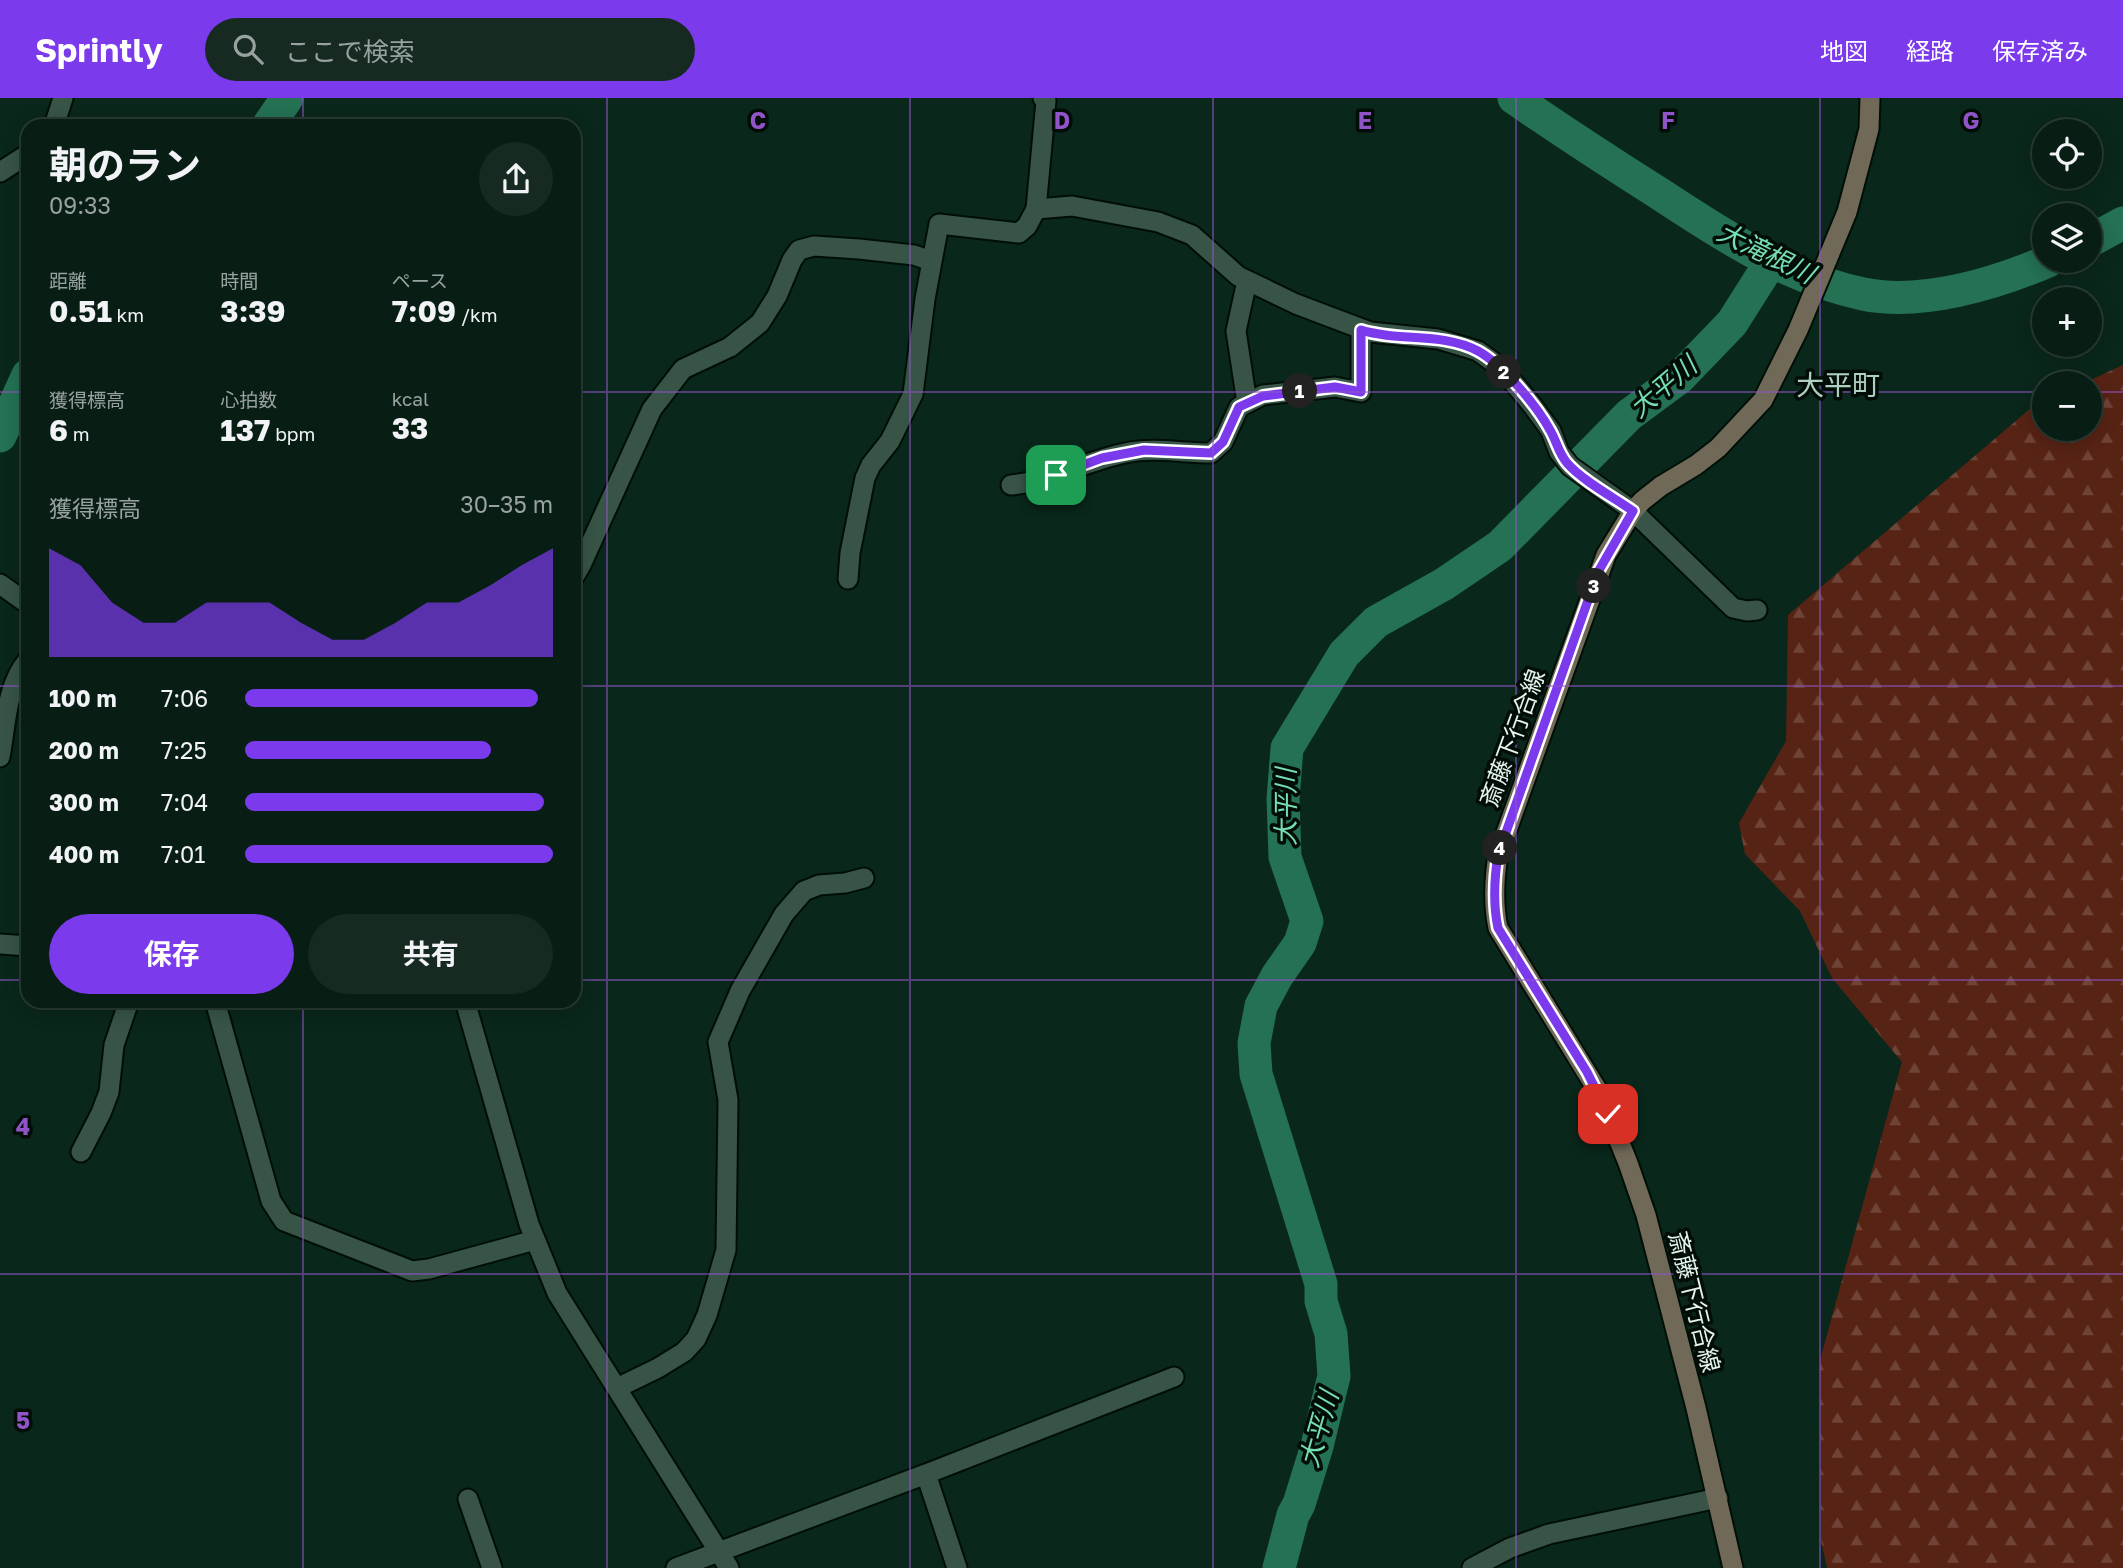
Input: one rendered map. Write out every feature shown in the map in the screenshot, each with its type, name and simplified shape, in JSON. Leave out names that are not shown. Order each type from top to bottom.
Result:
[{"type":"main road","name":"斎藤下行合線","points":[[1733,1568],[1718,1498],[1646,1215],[1618,1135],[1601,1096],[1498,928],[1495,913],[1495,873],[1498,855],[1598,572],[1633,511],[1661,486],[1707,457],[1763,400],[1798,330],[1843,221],[1863,158],[1869,129],[1870,98]]},
{"type":"street","points":[[56,119],[64,98]]},
{"type":"street","points":[[848,579],[850,553],[865,478],[871,465],[890,441],[913,394],[939,224],[1019,233],[1027,226],[1036,209],[1046,101],[1044,98]]},
{"type":"street","points":[[0,172],[21,158]]},
{"type":"street","points":[[1036,209],[1072,206],[1158,222],[1192,235],[1247,281],[1296,304],[1361,330],[1387,336],[1438,339],[1478,351],[1493,362],[1532,405],[1551,431],[1559,452],[1570,466],[1633,511],[1733,607],[1747,611],[1757,610]]},
{"type":"street","points":[[581,561],[652,409],[683,369],[730,347],[760,323],[777,296],[799,250],[814,246],[859,249],[914,255],[932,261]]},
{"type":"street","points":[[1247,281],[1236,331],[1247,403]]},
{"type":"street","points":[[1011,485],[1033,482],[1127,452],[1144,450],[1211,453],[1223,442],[1239,407],[1263,396],[1335,387],[1361,392],[1361,330]]},
{"type":"street","points":[[0,584],[21,599]]},
{"type":"street","points":[[0,757],[10,701],[21,668]]},
{"type":"street","points":[[617,1388],[684,1352],[696,1339],[707,1315],[726,1250],[728,1100],[718,1042],[733,1003],[784,914],[804,891],[820,885],[864,878]]},
{"type":"street","points":[[0,944],[21,946]]},
{"type":"street","points":[[80,1152],[109,1092],[114,1045],[127,1008]]},
{"type":"street","points":[[217,1008],[271,1201],[284,1221],[412,1271],[429,1269],[535,1240]]},
{"type":"street","points":[[467,1008],[535,1240],[557,1293],[724,1560]]},
{"type":"street","points":[[676,1568],[724,1560],[926,1474],[1174,1377]]},
{"type":"street","points":[[926,1474],[957,1568]]},
{"type":"street","points":[[1472,1568],[1510,1548],[1549,1534],[1718,1498]]},
{"type":"street","points":[[468,1499],[492,1568]]},
{"type":"green space","points":[[2123,365],[2123,1568],[1827,1568],[1821,1541],[1820,1360],[1902,1062],[1832,978],[1800,911],[1745,854],[1739,823],[1786,741],[1788,615],[2031,408],[2032,441],[2102,441],[2102,375]]},
{"type":"waterway","points":[[273,119],[287,98]]},
{"type":"waterway","name":"大滝根川","points":[[1514,98],[1732,240],[1808,278],[1835,287],[1885,297],[1933,295],[1981,285],[2032,267]]},
{"type":"waterway","name":"大滝根川","points":[[2102,234],[2123,223]]},
{"type":"waterway","name":"大平川","points":[[1279,1568],[1293,1515],[1317,1446],[1334,1376],[1331,1334],[1321,1301],[1321,1284],[1256,1074],[1254,1043],[1261,1006],[1277,976],[1300,943],[1307,921],[1285,857],[1283,799],[1287,748],[1344,654],[1376,622],[1444,584],[1500,546],[1629,415],[1679,378],[1732,323],[1770,263]]},
{"type":"waterway","points":[[0,436],[21,390]]},
{"type":"district","name":"大平町","points":[[1838,385]]},
{"type":"route","points":[[1056,475],[1127,452],[1144,450],[1211,453],[1223,442],[1239,407],[1263,396],[1335,387],[1361,392],[1361,330],[1387,336],[1438,339],[1478,351],[1493,362],[1532,405],[1551,431],[1559,452],[1570,466],[1633,511],[1598,572],[1498,855],[1495,873],[1494,901],[1498,928],[1587,1072],[1608,1114]]}]
